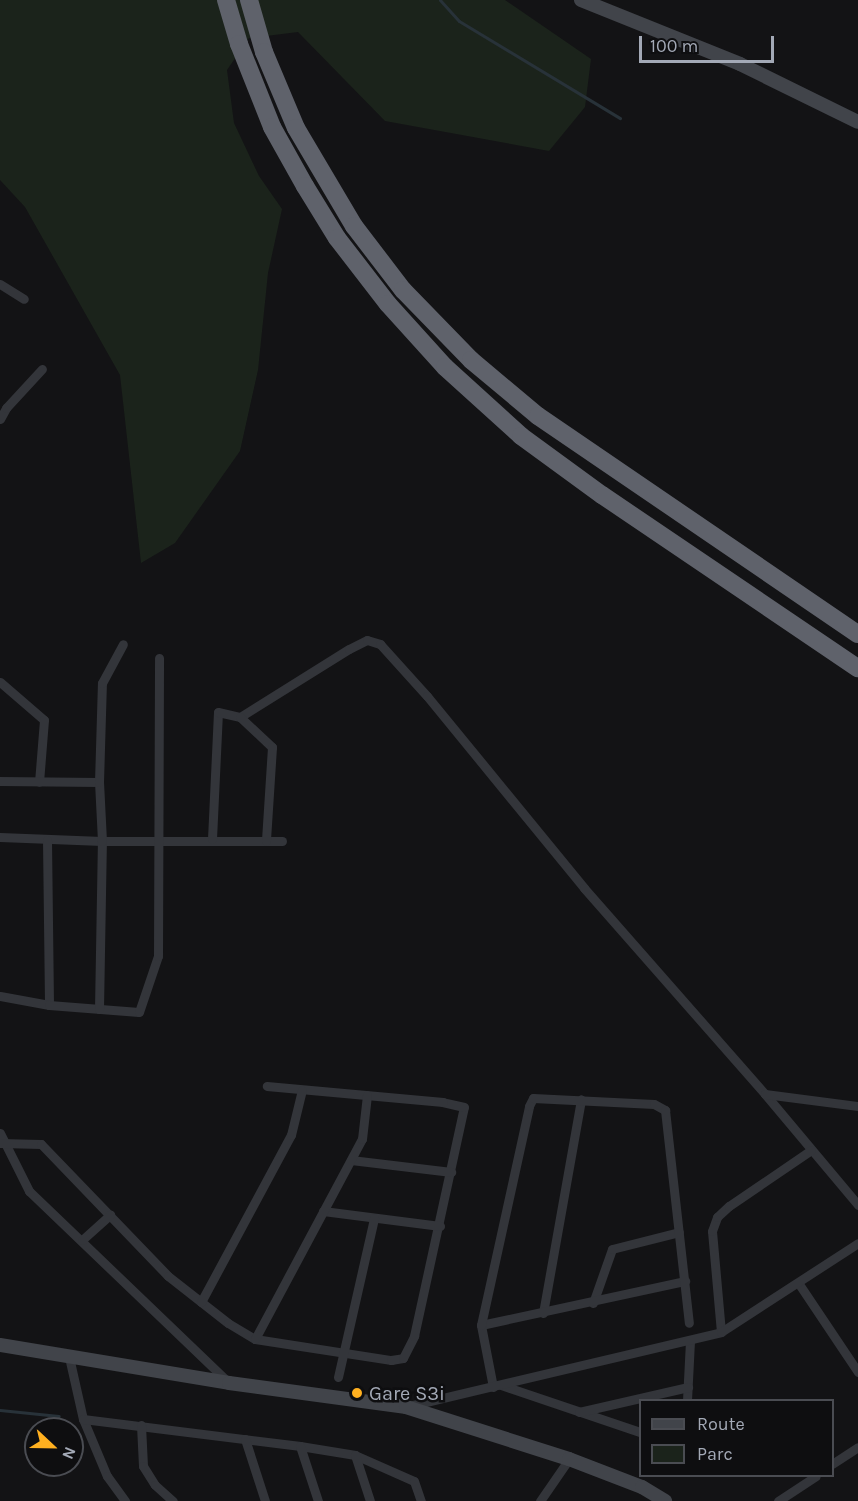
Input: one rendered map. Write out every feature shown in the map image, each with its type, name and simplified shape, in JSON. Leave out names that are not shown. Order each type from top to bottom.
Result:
[{"type":"highway","points":[[226,0],[239,44],[272,127],[305,186],[337,238],[387,304],[445,367],[521,436],[602,495],[858,668]]},
{"type":"highway","points":[[249,0],[264,52],[296,128],[354,226],[403,291],[471,360],[538,416],[858,634]]},
{"type":"street","points":[[581,0],[740,64],[858,122]]},
{"type":"street","points":[[0,284],[24,299]]},
{"type":"street","points":[[0,419],[3,406],[42,369]]},
{"type":"street","points":[[240,717],[367,640],[380,644],[427,696],[584,888],[765,1094],[858,1205]]},
{"type":"street","points":[[99,1009],[102,841],[99,782],[102,683],[123,644]]},
{"type":"street","points":[[0,996],[49,1005],[139,1012],[158,956],[159,658]]},
{"type":"street","points":[[0,682],[44,720],[39,782]]},
{"type":"street","points":[[212,839],[218,712],[240,717],[272,747],[266,841]]},
{"type":"street","points":[[0,781],[99,782]]},
{"type":"street","points":[[0,837],[102,841],[212,839],[282,841]]},
{"type":"street","points":[[47,840],[49,1005]]},
{"type":"street","points":[[2,1143],[41,1144],[168,1276],[228,1323],[255,1339],[391,1360],[403,1358],[414,1336],[440,1227],[464,1107],[267,1086]]},
{"type":"street","points":[[201,1302],[291,1135],[302,1090]]},
{"type":"street","points":[[765,1094],[858,1106]]},
{"type":"street","points":[[255,1339],[362,1139],[367,1095]]},
{"type":"street","points":[[497,1386],[481,1325],[529,1106],[533,1098],[654,1104],[665,1110],[689,1323]]},
{"type":"street","points":[[543,1313],[581,1099]]},
{"type":"street","points":[[0,1133],[2,1143],[29,1191],[229,1383]]},
{"type":"street","points":[[721,1332],[712,1231],[717,1218],[729,1206],[811,1150]]},
{"type":"street","points":[[351,1160],[451,1172]]},
{"type":"street","points":[[323,1211],[440,1227]]},
{"type":"street","points":[[82,1240],[110,1215]]},
{"type":"street","points":[[338,1377],[374,1218]]},
{"type":"street","points":[[593,1303],[612,1249],[679,1232]]},
{"type":"street","points":[[406,1407],[721,1332],[799,1284],[858,1243]]},
{"type":"street","points":[[481,1325],[593,1303],[685,1281]]},
{"type":"street","points":[[799,1284],[858,1372]]},
{"type":"street","points":[[687,1399],[690,1341]]},
{"type":"street","points":[[0,1346],[229,1383],[406,1407],[569,1460],[642,1487],[665,1501]]},
{"type":"street","points":[[69,1358],[83,1417]]},
{"type":"street","points":[[497,1386],[639,1432]]},
{"type":"street","points":[[577,1412],[687,1387]]},
{"type":"street","points":[[84,1419],[355,1455],[414,1481],[422,1501]]},
{"type":"street","points":[[84,1421],[107,1476],[125,1501]]},
{"type":"street","points":[[141,1425],[143,1467],[155,1485],[173,1501]]},
{"type":"street","points":[[245,1439],[265,1501]]},
{"type":"street","points":[[300,1446],[318,1501]]},
{"type":"street","points":[[834,1463],[858,1447]]},
{"type":"street","points":[[355,1455],[370,1501]]},
{"type":"street","points":[[540,1501],[569,1460]]},
{"type":"street","points":[[778,1501],[814,1477]]},
{"type":"green space","points":[[0,0],[505,0],[591,59],[585,107],[549,151],[385,121],[298,32],[249,38],[227,70],[234,123],[259,176],[282,209],[268,273],[258,370],[240,451],[175,543],[141,563],[120,375],[25,207],[0,180]]},
{"type":"waterway","points":[[440,0],[459,21],[620,118]]},
{"type":"waterway","points":[[0,1410],[59,1416]]},
{"type":"place","name":"Gare S3i","points":[[357,1393]]}]
